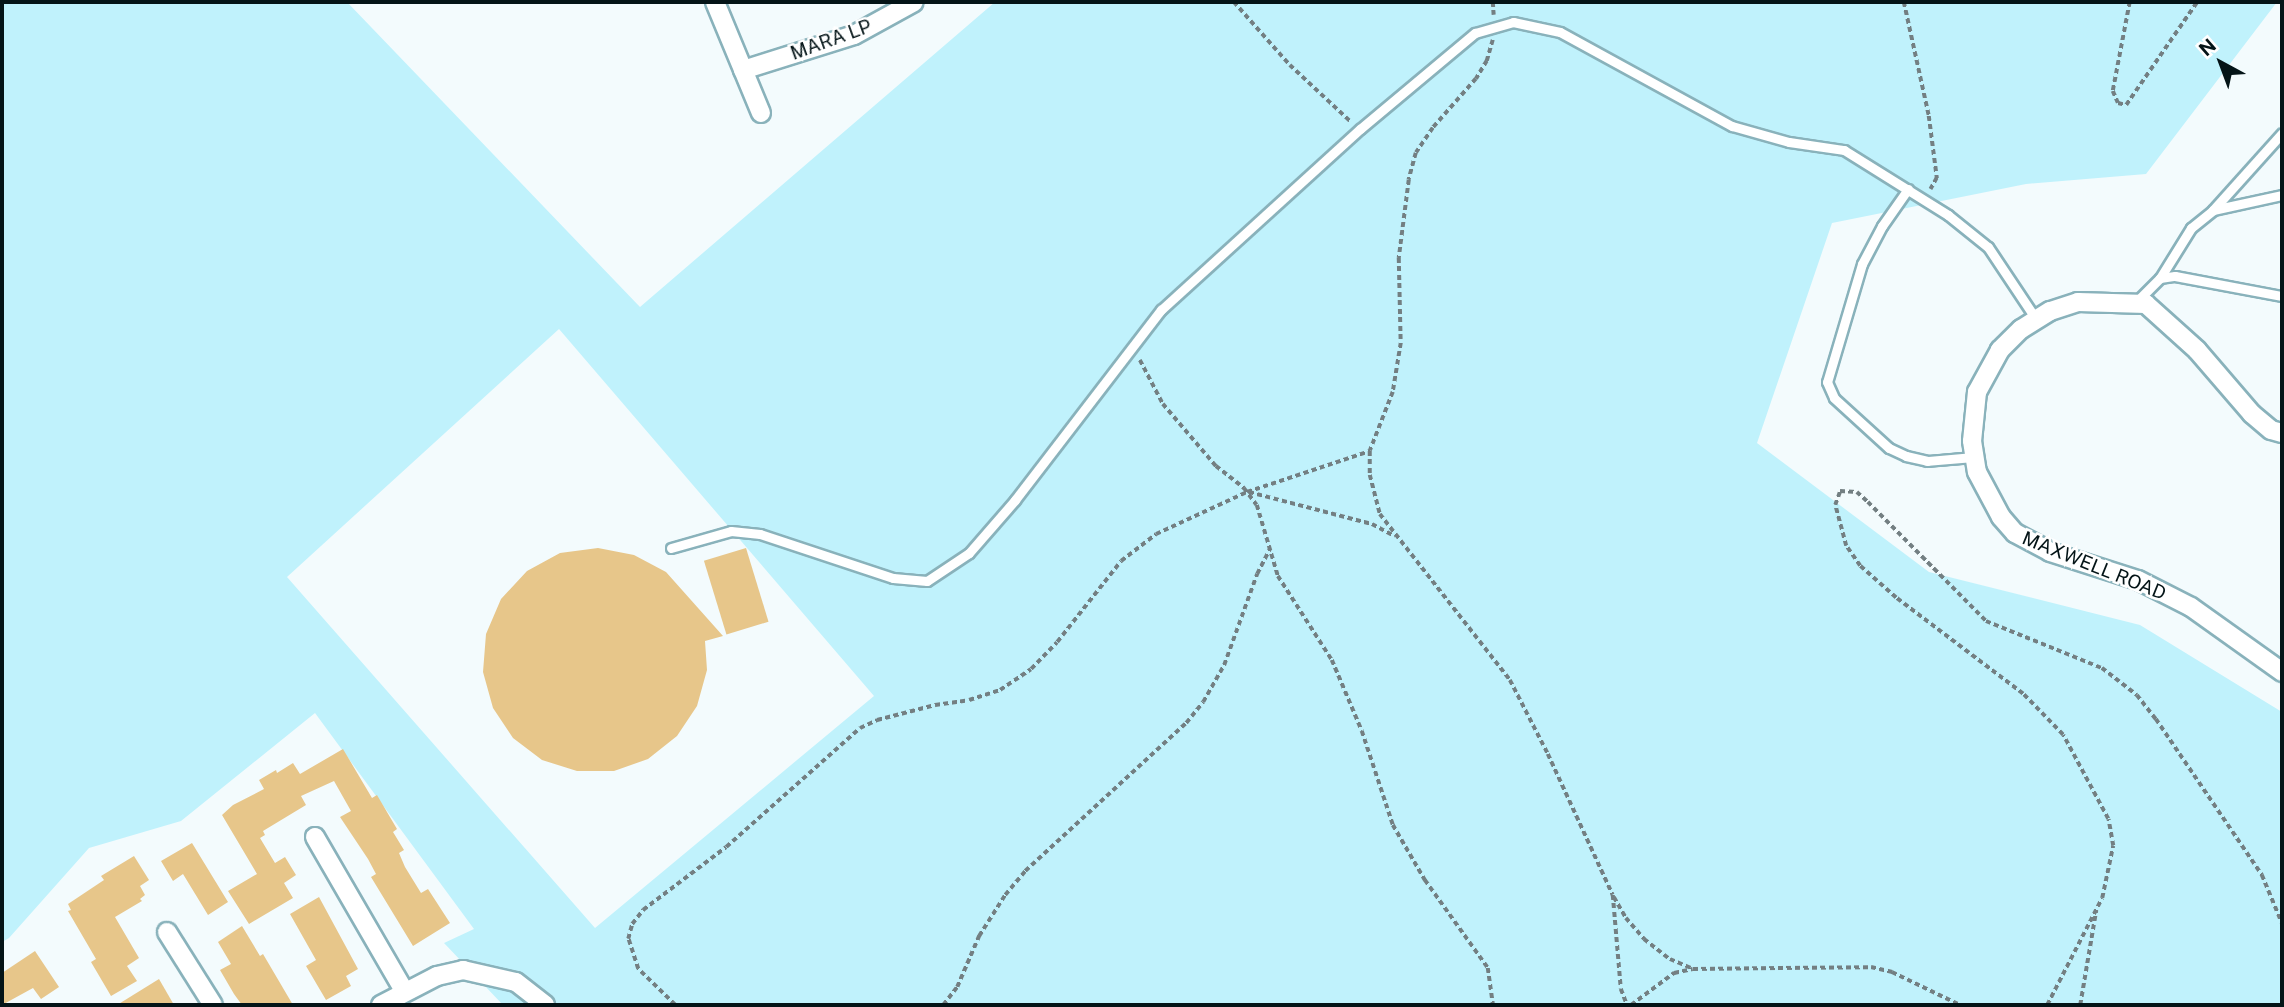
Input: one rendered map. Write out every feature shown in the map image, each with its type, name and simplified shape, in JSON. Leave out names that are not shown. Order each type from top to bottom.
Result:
[{"type":"street","points":[[715,2],[761,113]]},
{"type":"street","name":"MARA LP","points":[[743,70],[854,35],[914,2]]},
{"type":"street","name":"MAXWELL ROAD","points":[[2282,433],[2271,430],[2252,414],[2197,350],[2146,304],[2078,303],[2050,311],[2036,319],[2021,329],[2000,350],[1977,392],[1972,441],[1978,472],[1995,506],[2015,533],[2050,552],[2138,580],[2170,596],[2202,614],[2282,672]]},
{"type":"street","points":[[316,836],[402,998]]},
{"type":"street","points":[[167,932],[213,1005]]},
{"type":"street","points":[[381,1005],[402,998],[437,976],[466,971],[516,982],[545,1005]]},
{"type":"lane","points":[[671,548],[731,531],[760,534],[893,578],[927,580],[969,553],[1015,500],[1161,310],[1360,129],[1475,33],[1513,22],[1560,32],[1732,126],[1789,142],[1844,150],[1925,200],[1988,247],[2036,319]]},
{"type":"lane","points":[[2134,304],[2160,278],[2191,228],[2213,210],[2282,133]]},
{"type":"lane","points":[[1908,189],[1882,226],[1862,264],[1827,382],[1834,398],[1889,448],[1927,461],[1975,457]]},
{"type":"lane","points":[[2213,210],[2282,195]]},
{"type":"lane","points":[[2160,278],[2175,276],[2282,296]]},
{"type":"path","points":[[1234,2],[1290,65],[1360,129]]},
{"type":"path","points":[[1493,2],[1493,47],[1476,79],[1433,128],[1416,153],[1409,180],[1399,258],[1401,343],[1393,392],[1370,451],[1374,495],[1380,514],[1510,680],[1626,918],[1644,939],[1670,959],[1693,969]]},
{"type":"path","points":[[1904,2],[1929,116],[1937,177],[1925,200]]},
{"type":"path","points":[[2130,2],[2113,91],[2118,103],[2126,105],[2197,2]]},
{"type":"path","points":[[1133,346],[1163,404],[1216,466],[1247,492],[1257,505],[1278,576],[1332,660],[1362,731],[1393,825],[1424,880],[1488,968],[1493,1005]]},
{"type":"path","points":[[675,1005],[638,969],[628,939],[632,924],[643,910],[726,847],[860,728],[877,720],[935,705],[969,700],[1000,690],[1031,669],[1057,642],[1109,574],[1136,548],[1156,534],[1247,492],[1370,451]]},
{"type":"path","points":[[2047,1005],[2097,908],[2108,876],[2112,832],[2063,735],[2023,694],[1896,598],[1860,566],[1846,546],[1835,505],[1840,491],[1857,492],[1986,621],[2102,668],[2137,695],[2157,719],[2262,875],[2282,923]]},
{"type":"path","points":[[1247,492],[1372,524],[1397,537]]},
{"type":"path","points":[[943,1005],[957,987],[979,936],[1005,895],[1025,871],[1186,723],[1203,702],[1224,664],[1257,574],[1270,549]]},
{"type":"path","points":[[1613,895],[1621,989],[1629,1005],[1674,972],[1693,969],[1871,967],[1892,972],[1960,1005]]},
{"type":"path","points":[[2080,1005],[2097,908]]},
{"type":"shaded area","points":[[2,2],[347,2],[640,307],[995,2],[2277,2],[2146,174],[2026,184],[1832,223],[1757,443],[1929,572],[2140,625],[2282,712],[2282,1005],[503,1005],[444,943],[474,929],[315,713],[181,821],[89,848],[9,938],[2,942]],"holes":[[[559,329],[874,696],[595,928],[287,577]]]},
{"type":"building","points":[[598,548],[634,555],[666,572],[723,636],[705,641],[707,670],[697,706],[677,736],[648,759],[614,771],[577,771],[542,760],[513,738],[493,708],[483,672],[486,634],[501,599],[527,571],[560,553]]},
{"type":"building","points":[[746,548],[769,622],[726,634],[704,561]]},
{"type":"building","points":[[343,749],[372,798],[377,795],[397,829],[393,832],[404,850],[399,853],[405,867],[421,893],[428,889],[450,923],[413,946],[371,877],[376,874],[368,859],[340,817],[351,811],[334,781],[301,796],[306,805],[263,831],[265,835],[260,838],[275,863],[285,857],[296,875],[284,883],[293,898],[249,924],[228,891],[257,874],[222,815],[233,805],[264,789],[259,780],[276,770],[277,773],[293,763],[300,774]]},
{"type":"building","points":[[192,843],[228,902],[208,915],[183,874],[173,881],[161,861]]},
{"type":"building","points":[[134,856],[149,880],[140,886],[145,895],[140,899],[142,901],[115,917],[139,958],[127,966],[137,981],[111,996],[91,962],[96,959],[68,911],[71,910],[68,904],[104,880],[101,876]]},
{"type":"building","points":[[319,897],[358,969],[346,976],[351,986],[326,1000],[306,966],[316,960],[290,914]]},
{"type":"building","points":[[242,926],[260,956],[263,954],[293,1005],[242,1005],[234,994],[220,970],[231,964],[218,942]]},
{"type":"building","points":[[35,951],[59,987],[41,999],[33,988],[2,1005],[2,973]]},
{"type":"building","points":[[159,979],[174,1005],[117,1005]]}]
